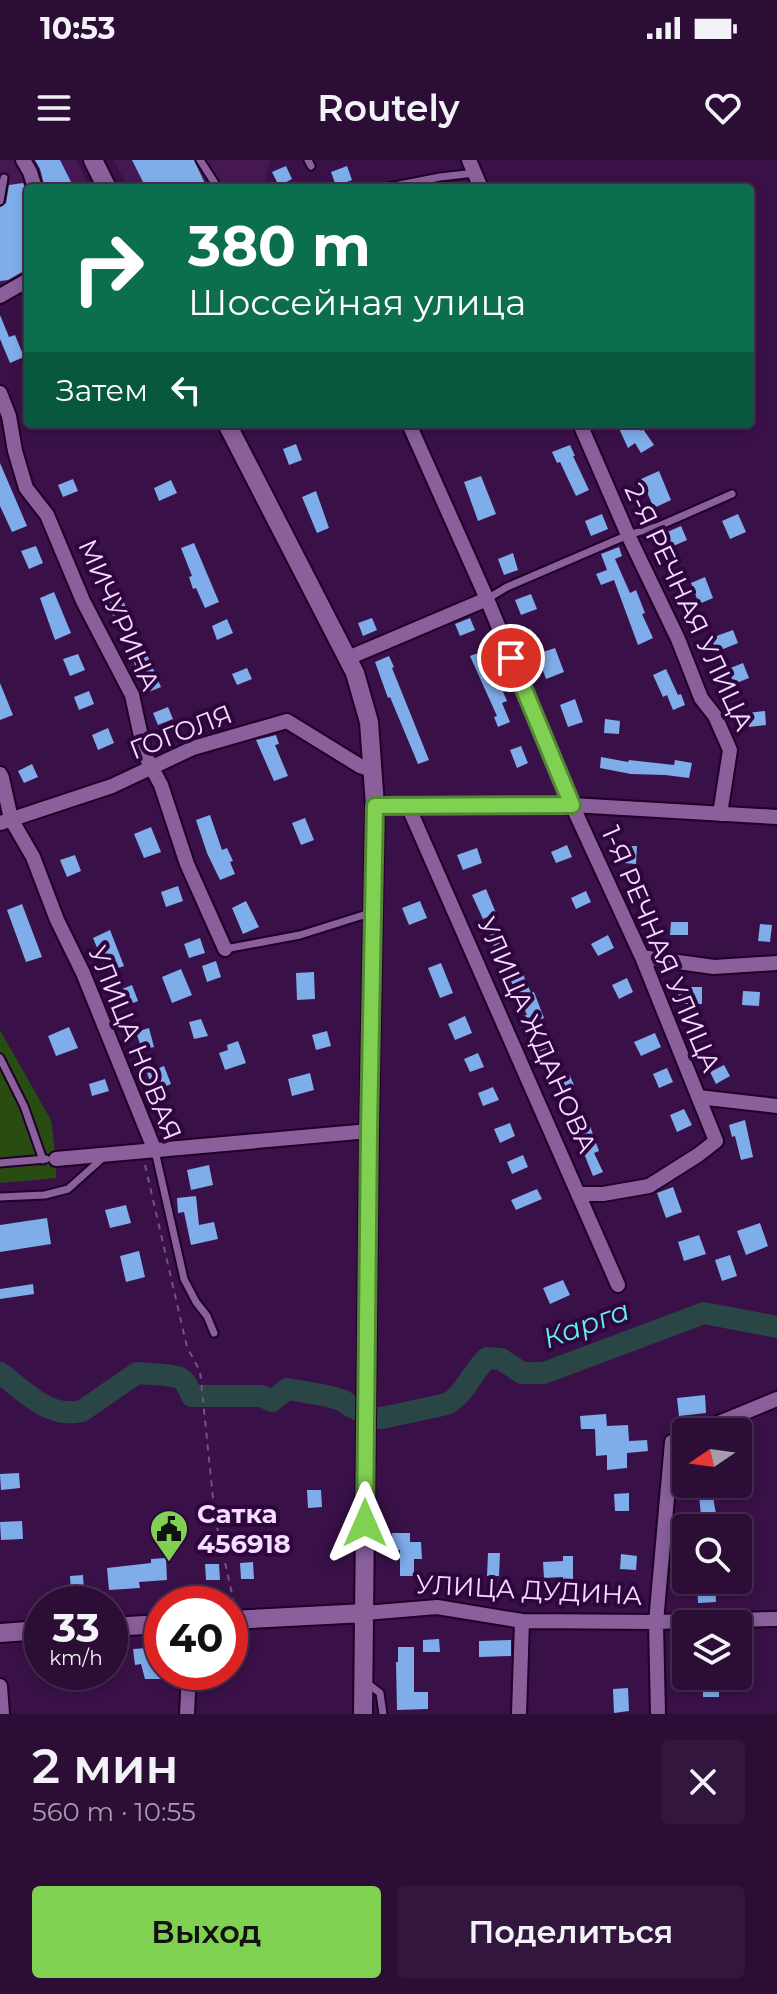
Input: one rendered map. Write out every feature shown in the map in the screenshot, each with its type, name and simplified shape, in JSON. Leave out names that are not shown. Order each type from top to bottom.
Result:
[{"type":"street","points":[[23,160],[34,184]]},
{"type":"street","points":[[93,160],[105,184]]},
{"type":"street","points":[[0,296],[24,282]]},
{"type":"street","name":"МИЧУРИНА","points":[[0,393],[9,416],[26,488],[47,515],[83,601],[132,695],[145,755],[161,785],[187,864],[225,949]]},
{"type":"street","points":[[229,428],[348,658],[369,722],[375,806],[363,1714]]},
{"type":"street","name":"1-Я РЕЧНАЯ УЛИЦА","points":[[411,428],[487,599],[572,805],[642,957],[716,1141],[649,1186],[603,1194],[578,1194]]},
{"type":"street","name":"2-Я РЕЧНАЯ УЛИЦА","points":[[581,428],[601,487],[678,639],[701,698],[715,716],[730,750],[720,814]]},
{"type":"street","points":[[348,658],[487,599]]},
{"type":"street","name":"ГОГОЛЯ","points":[[6,821],[112,786],[193,748],[287,721],[360,766],[372,770]]},
{"type":"street","name":"УЛИЦА НОВАЯ","points":[[0,774],[6,821],[33,857],[57,920],[83,973],[149,1152]]},
{"type":"street","points":[[375,806],[572,805],[777,817]]},
{"type":"street","name":"УЛИЦА ЖДАНОВА","points":[[408,806],[618,1285]]},
{"type":"street","points":[[642,957],[714,967],[777,963]]},
{"type":"street","points":[[698,1097],[777,1106]]},
{"type":"street","points":[[49,1159],[369,1131]]},
{"type":"street","points":[[731,1418],[777,1399]]},
{"type":"street","points":[[658,1714],[656,1622],[672,1495]]},
{"type":"street","name":"УЛИЦА ДУДИНА","points":[[248,1619],[437,1607],[522,1621],[777,1619]]},
{"type":"street","points":[[519,1714],[522,1621]]},
{"type":"street","points":[[0,1633],[24,1631]]},
{"type":"street","points":[[0,1686],[2,1714]]},
{"type":"street","points":[[187,1714],[188,1690]]},
{"type":"lane","points":[[203,162],[216,184]]},
{"type":"lane","points":[[404,184],[440,177],[472,166]]},
{"type":"lane","points":[[0,201],[4,178]]},
{"type":"lane","points":[[487,599],[507,587],[628,535],[659,526],[732,494]]},
{"type":"lane","points":[[225,949],[300,935],[372,912]]},
{"type":"lane","points":[[0,1058],[49,1159],[0,1163]]},
{"type":"lane","name":"УЛИЦА НОВАЯ","points":[[149,1152],[184,1279],[214,1333]]},
{"type":"lane","points":[[0,1197],[45,1195],[68,1189],[106,1155]]},
{"type":"lane","points":[[364,1680],[380,1693],[383,1714]]},
{"type":"path","points":[[149,1152],[187,1347],[200,1371],[215,1518],[228,1586]]},
{"type":"shaded area","points":[[0,160],[76,160],[88,184],[24,184],[24,292],[0,302]]},
{"type":"shaded area","points":[[114,160],[271,160],[263,184],[126,184]]},
{"type":"green space","points":[[0,1030],[51,1120],[56,1178],[0,1183]]},
{"type":"building","points":[[35,160],[60,160],[72,184],[44,184]]},
{"type":"building","points":[[132,160],[194,160],[205,184],[144,184]]},
{"type":"building","points":[[286,166],[292,179],[278,184],[272,172]]},
{"type":"building","points":[[347,166],[352,180],[335,184],[331,172]]},
{"type":"building","points":[[9,185],[24,185],[24,257],[22,272],[0,281],[0,207],[6,203]]},
{"type":"building","points":[[0,315],[9,337],[15,335],[24,357],[10,363],[0,339]]},
{"type":"building","points":[[619,428],[643,429],[654,445],[641,453],[635,443],[628,448]]},
{"type":"building","points":[[296,444],[302,460],[289,465],[283,449]]},
{"type":"building","points":[[570,445],[589,490],[576,496],[552,452]]},
{"type":"building","points":[[0,463],[27,526],[12,532],[0,506]]},
{"type":"building","points":[[659,471],[671,500],[654,508],[641,479]]},
{"type":"building","points":[[481,476],[496,514],[478,521],[464,482]]},
{"type":"building","points":[[73,479],[78,491],[63,497],[58,485]]},
{"type":"building","points":[[171,480],[177,493],[159,501],[154,488]]},
{"type":"building","points":[[316,491],[329,528],[317,533],[302,497]]},
{"type":"building","points":[[602,514],[608,529],[591,536],[585,521]]},
{"type":"building","points":[[738,514],[746,532],[730,539],[722,521]]},
{"type":"building","points":[[681,526],[687,540],[671,547],[665,533]]},
{"type":"building","points":[[194,543],[219,602],[205,608],[196,588],[193,589],[189,577],[192,576],[181,548]]},
{"type":"building","points":[[36,546],[43,563],[29,569],[21,551]]},
{"type":"building","points":[[619,547],[622,556],[615,559],[630,593],[636,590],[653,638],[638,645],[614,580],[601,585],[596,574],[607,570],[601,554]]},
{"type":"building","points":[[102,553],[108,567],[94,573],[88,559]]},
{"type":"building","points":[[513,553],[518,570],[504,575],[498,559]]},
{"type":"building","points":[[705,577],[713,598],[699,604],[691,583]]},
{"type":"building","points":[[54,592],[71,633],[55,640],[40,598]]},
{"type":"building","points":[[120,593],[127,610],[113,616],[106,599]]},
{"type":"building","points":[[531,594],[537,609],[521,615],[515,600]]},
{"type":"building","points":[[372,618],[377,630],[363,636],[358,623]]},
{"type":"building","points":[[470,618],[475,630],[460,636],[455,624]]},
{"type":"building","points":[[227,619],[233,633],[217,640],[212,626]]},
{"type":"building","points":[[733,630],[738,643],[716,652],[711,638]]},
{"type":"building","points":[[141,641],[161,687],[146,693],[128,647]]},
{"type":"building","points":[[555,648],[564,672],[546,679],[537,654]]},
{"type":"building","points":[[486,650],[490,661],[487,663],[507,701],[502,703],[510,722],[498,727],[494,717],[497,716],[470,656]]},
{"type":"building","points":[[78,654],[85,670],[70,676],[63,659]]},
{"type":"building","points":[[389,656],[429,760],[418,764],[375,662]]},
{"type":"building","points":[[743,663],[749,678],[734,684],[728,669]]},
{"type":"building","points":[[247,668],[252,679],[237,685],[232,674]]},
{"type":"building","points":[[666,669],[685,705],[673,710],[653,675]]},
{"type":"building","points":[[0,683],[13,715],[0,720]]},
{"type":"building","points":[[89,691],[94,704],[79,710],[74,697]]},
{"type":"building","points":[[575,699],[583,722],[568,727],[560,705]]},
{"type":"building","points":[[168,707],[173,719],[158,725],[153,713]]},
{"type":"building","points":[[765,711],[766,725],[749,727],[748,713]]},
{"type":"building","points":[[605,719],[620,721],[619,734],[604,733]]},
{"type":"building","points":[[108,728],[114,743],[98,750],[92,735]]},
{"type":"building","points":[[276,735],[279,744],[275,745],[288,776],[274,781],[256,740]]},
{"type":"building","points":[[521,746],[528,763],[517,768],[510,750]]},
{"type":"building","points":[[601,757],[628,762],[674,765],[675,760],[692,763],[689,778],[631,774],[600,768]]},
{"type":"building","points":[[32,764],[38,777],[24,783],[18,771]]},
{"type":"building","points":[[210,815],[222,850],[227,848],[233,861],[230,862],[235,874],[220,880],[196,820]]},
{"type":"building","points":[[305,818],[314,840],[301,845],[292,823]]},
{"type":"building","points":[[151,827],[161,852],[144,858],[134,834]]},
{"type":"building","points":[[567,845],[572,857],[556,863],[551,852]]},
{"type":"building","points":[[625,846],[637,846],[636,864],[624,863]]},
{"type":"building","points":[[477,848],[482,863],[463,870],[457,855]]},
{"type":"building","points":[[75,855],[81,871],[67,877],[60,860]]},
{"type":"building","points":[[178,886],[183,901],[166,907],[161,892]]},
{"type":"building","points":[[486,889],[496,913],[483,919],[472,895]]},
{"type":"building","points":[[586,891],[591,902],[576,909],[571,898]]},
{"type":"building","points":[[246,901],[259,927],[243,934],[232,908]]},
{"type":"building","points":[[420,901],[427,918],[409,925],[402,908]]},
{"type":"building","points":[[22,904],[42,957],[26,962],[7,910]]},
{"type":"building","points":[[671,922],[688,922],[688,935],[670,935]]},
{"type":"building","points":[[760,924],[772,925],[770,942],[758,941]]},
{"type":"building","points":[[110,930],[124,966],[107,972],[93,938]]},
{"type":"building","points":[[503,930],[510,948],[496,953],[490,935]]},
{"type":"building","points":[[608,935],[614,948],[598,956],[591,944]]},
{"type":"building","points":[[200,938],[205,953],[189,958],[184,944]]},
{"type":"building","points":[[216,961],[221,977],[207,982],[202,966]]},
{"type":"building","points":[[441,963],[453,993],[440,998],[428,968]]},
{"type":"building","points":[[181,969],[192,995],[172,1003],[162,977]]},
{"type":"building","points":[[314,972],[315,999],[297,1000],[296,973]]},
{"type":"building","points":[[522,972],[544,1018],[529,1024],[509,977]]},
{"type":"building","points":[[627,978],[633,992],[619,999],[612,985]]},
{"type":"building","points":[[132,985],[138,1001],[123,1007],[117,991]]},
{"type":"building","points":[[679,987],[702,987],[702,1004],[678,1004]]},
{"type":"building","points":[[743,991],[760,992],[759,1006],[742,1005]]},
{"type":"building","points":[[465,1016],[472,1033],[455,1040],[448,1024]]},
{"type":"building","points":[[201,1019],[208,1036],[194,1039],[189,1022]]},
{"type":"building","points":[[69,1027],[78,1048],[56,1056],[48,1036]]},
{"type":"building","points":[[149,1028],[154,1047],[142,1050],[136,1032]]},
{"type":"building","points":[[327,1031],[331,1046],[316,1050],[312,1035]]},
{"type":"building","points":[[655,1033],[661,1047],[641,1056],[634,1042]]},
{"type":"building","points":[[238,1041],[246,1063],[225,1070],[219,1053],[228,1050],[227,1045]]},
{"type":"building","points":[[554,1041],[559,1053],[543,1061],[537,1048]]},
{"type":"building","points":[[478,1053],[484,1067],[470,1072],[464,1059]]},
{"type":"building","points":[[724,1065],[730,1076],[716,1084],[710,1072]]},
{"type":"building","points":[[164,1066],[171,1084],[154,1091],[147,1073]]},
{"type":"building","points":[[667,1068],[673,1082],[659,1088],[653,1074]]},
{"type":"building","points":[[310,1073],[314,1090],[292,1096],[288,1079]]},
{"type":"building","points":[[569,1074],[574,1085],[558,1092],[553,1081]]},
{"type":"building","points":[[105,1079],[109,1091],[92,1096],[89,1084]]},
{"type":"building","points":[[493,1087],[499,1100],[483,1106],[478,1093]]},
{"type":"building","points":[[684,1109],[692,1125],[677,1132],[670,1115]]},
{"type":"building","points":[[586,1115],[599,1151],[594,1153],[603,1172],[593,1176],[585,1156],[582,1157],[569,1121]]},
{"type":"building","points":[[745,1120],[753,1157],[741,1160],[729,1125]]},
{"type":"building","points":[[510,1123],[515,1136],[500,1143],[494,1129]]},
{"type":"building","points":[[523,1155],[528,1167],[512,1174],[507,1162]]},
{"type":"building","points":[[209,1165],[213,1185],[191,1190],[187,1170]]},
{"type":"building","points":[[673,1187],[682,1212],[666,1218],[657,1193]]},
{"type":"building","points":[[537,1189],[542,1199],[516,1210],[511,1200]]},
{"type":"building","points":[[196,1196],[199,1225],[214,1222],[218,1239],[191,1245],[184,1212],[178,1213],[177,1198]]},
{"type":"building","points":[[126,1205],[131,1223],[110,1228],[105,1210]]},
{"type":"building","points":[[47,1218],[51,1244],[0,1252],[0,1225]]},
{"type":"building","points":[[760,1223],[768,1246],[746,1255],[737,1231]]},
{"type":"building","points":[[699,1235],[706,1254],[684,1261],[678,1242]]},
{"type":"building","points":[[139,1251],[145,1277],[126,1282],[120,1256]]},
{"type":"building","points":[[730,1255],[737,1276],[722,1281],[715,1260]]},
{"type":"building","points":[[563,1280],[570,1295],[550,1304],[543,1288]]},
{"type":"building","points":[[33,1284],[34,1294],[0,1299],[0,1289]]},
{"type":"building","points":[[705,1395],[706,1413],[679,1416],[677,1398]]},
{"type":"building","points":[[606,1414],[607,1426],[628,1425],[629,1441],[647,1440],[648,1451],[627,1453],[627,1468],[607,1470],[607,1455],[596,1456],[595,1429],[581,1429],[580,1416]]},
{"type":"building","points":[[19,1473],[20,1488],[1,1490],[0,1474]]},
{"type":"building","points":[[307,1490],[321,1490],[322,1507],[308,1508]]},
{"type":"building","points":[[629,1493],[629,1511],[615,1511],[614,1494]]},
{"type":"building","points":[[699,1498],[713,1498],[716,1514],[701,1514]]},
{"type":"building","points":[[22,1521],[23,1539],[1,1540],[0,1522]]},
{"type":"building","points":[[392,1533],[410,1533],[410,1542],[421,1542],[422,1559],[414,1559],[414,1576],[400,1576],[400,1550],[393,1550]]},
{"type":"building","points":[[488,1553],[500,1553],[499,1576],[487,1576]]},
{"type":"building","points":[[621,1554],[637,1556],[636,1570],[620,1569]]},
{"type":"building","points":[[563,1556],[573,1556],[573,1580],[544,1578],[543,1562],[563,1561]]},
{"type":"building","points":[[166,1558],[167,1580],[139,1582],[140,1588],[109,1586],[107,1568],[151,1563],[151,1559]]},
{"type":"building","points":[[253,1562],[254,1579],[241,1579],[240,1563]]},
{"type":"building","points":[[205,1564],[219,1564],[220,1580],[206,1580]]},
{"type":"building","points":[[83,1575],[84,1586],[71,1586],[70,1576]]},
{"type":"building","points":[[698,1594],[716,1594],[716,1602],[698,1603]]},
{"type":"building","points":[[439,1639],[440,1652],[423,1652],[423,1640]]},
{"type":"building","points":[[511,1640],[511,1656],[479,1657],[479,1641]]},
{"type":"building","points":[[398,1647],[414,1647],[414,1692],[428,1692],[428,1709],[397,1710]]},
{"type":"building","points":[[144,1648],[144,1675],[141,1664],[135,1665],[133,1649]]},
{"type":"building","points":[[628,1688],[629,1711],[614,1713],[613,1689]]},
{"type":"building","points":[[703,1690],[719,1690],[719,1697],[703,1697]]},
{"type":"waterway","name":"Карга","points":[[0,1373],[38,1402],[58,1411],[82,1411],[137,1373],[180,1378],[192,1396],[261,1396],[272,1401],[287,1389],[328,1396],[382,1418],[447,1404],[459,1395],[487,1358],[501,1359],[522,1373],[544,1373],[704,1313],[777,1327]]},
{"type":"place","name":"Сатка 456918","points":[[169,1563]]},
{"type":"route","points":[[365,1523],[375,806],[572,805],[511,658]]}]
